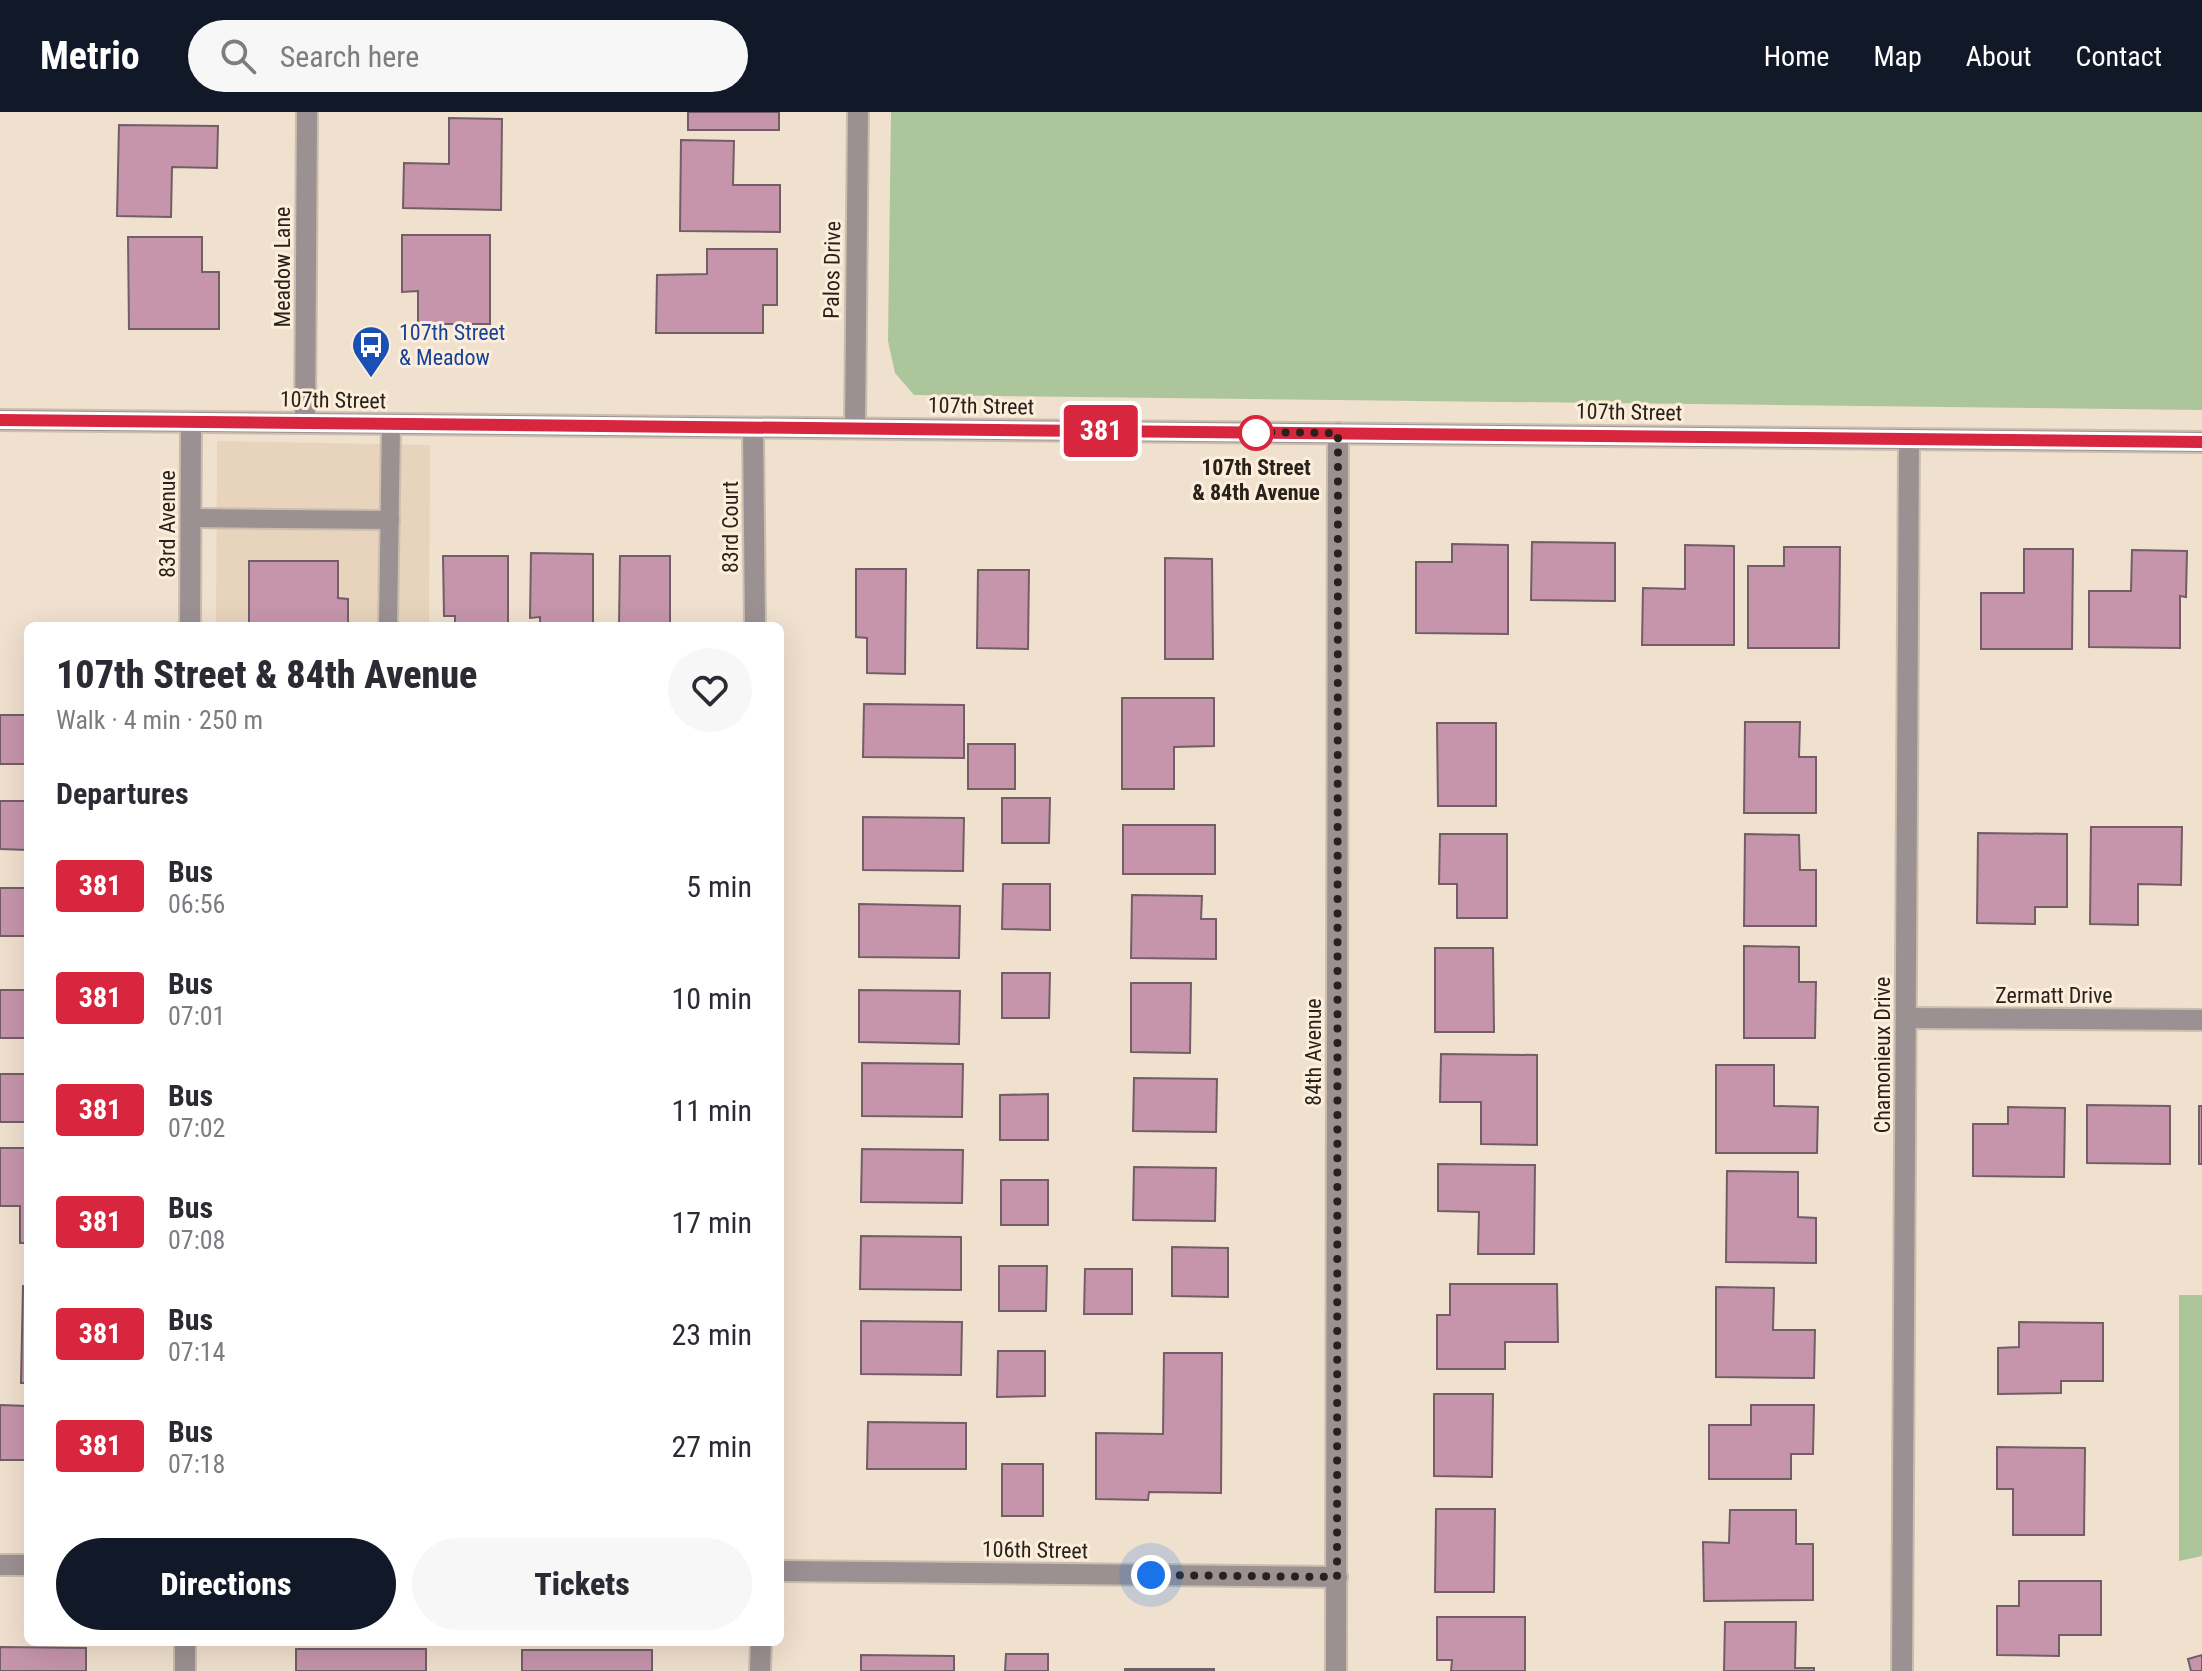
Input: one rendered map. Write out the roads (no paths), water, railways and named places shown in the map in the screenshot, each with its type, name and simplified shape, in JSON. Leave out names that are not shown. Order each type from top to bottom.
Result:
[{"type":"street","name":"Meadow Lane","points":[[305,423],[307,112]]},
{"type":"street","name":"Palos Drive","points":[[855,428],[858,112]]},
{"type":"street","name":"107th Street","points":[[0,420],[2202,442]]},
{"type":"street","name":"83rd Avenue","points":[[190,622],[191,422]]},
{"type":"street","name":"83rd Court","points":[[753,428],[755,622]]},
{"type":"street","name":"84th Avenue","points":[[1336,1671],[1338,433]]},
{"type":"street","name":"Chamonieux Drive","points":[[1902,1671],[1909,439]]},
{"type":"street","name":"Zermatt Drive","points":[[1906,1018],[2202,1020]]},
{"type":"street","points":[[0,1565],[24,1565]]},
{"type":"street","name":"106th Street","points":[[784,1571],[1337,1577]]},
{"type":"street","points":[[185,1646],[185,1671]]},
{"type":"street","points":[[760,1671],[761,1646]]},
{"type":"lane","points":[[388,622],[391,424]]},
{"type":"lane","points":[[191,518],[390,520]]},
{"type":"place","name":"107th Street & Meadow","points":[[371,379]]},
{"type":"place","name":"107th Street & 84th Avenue","points":[[1256,433]]}]
